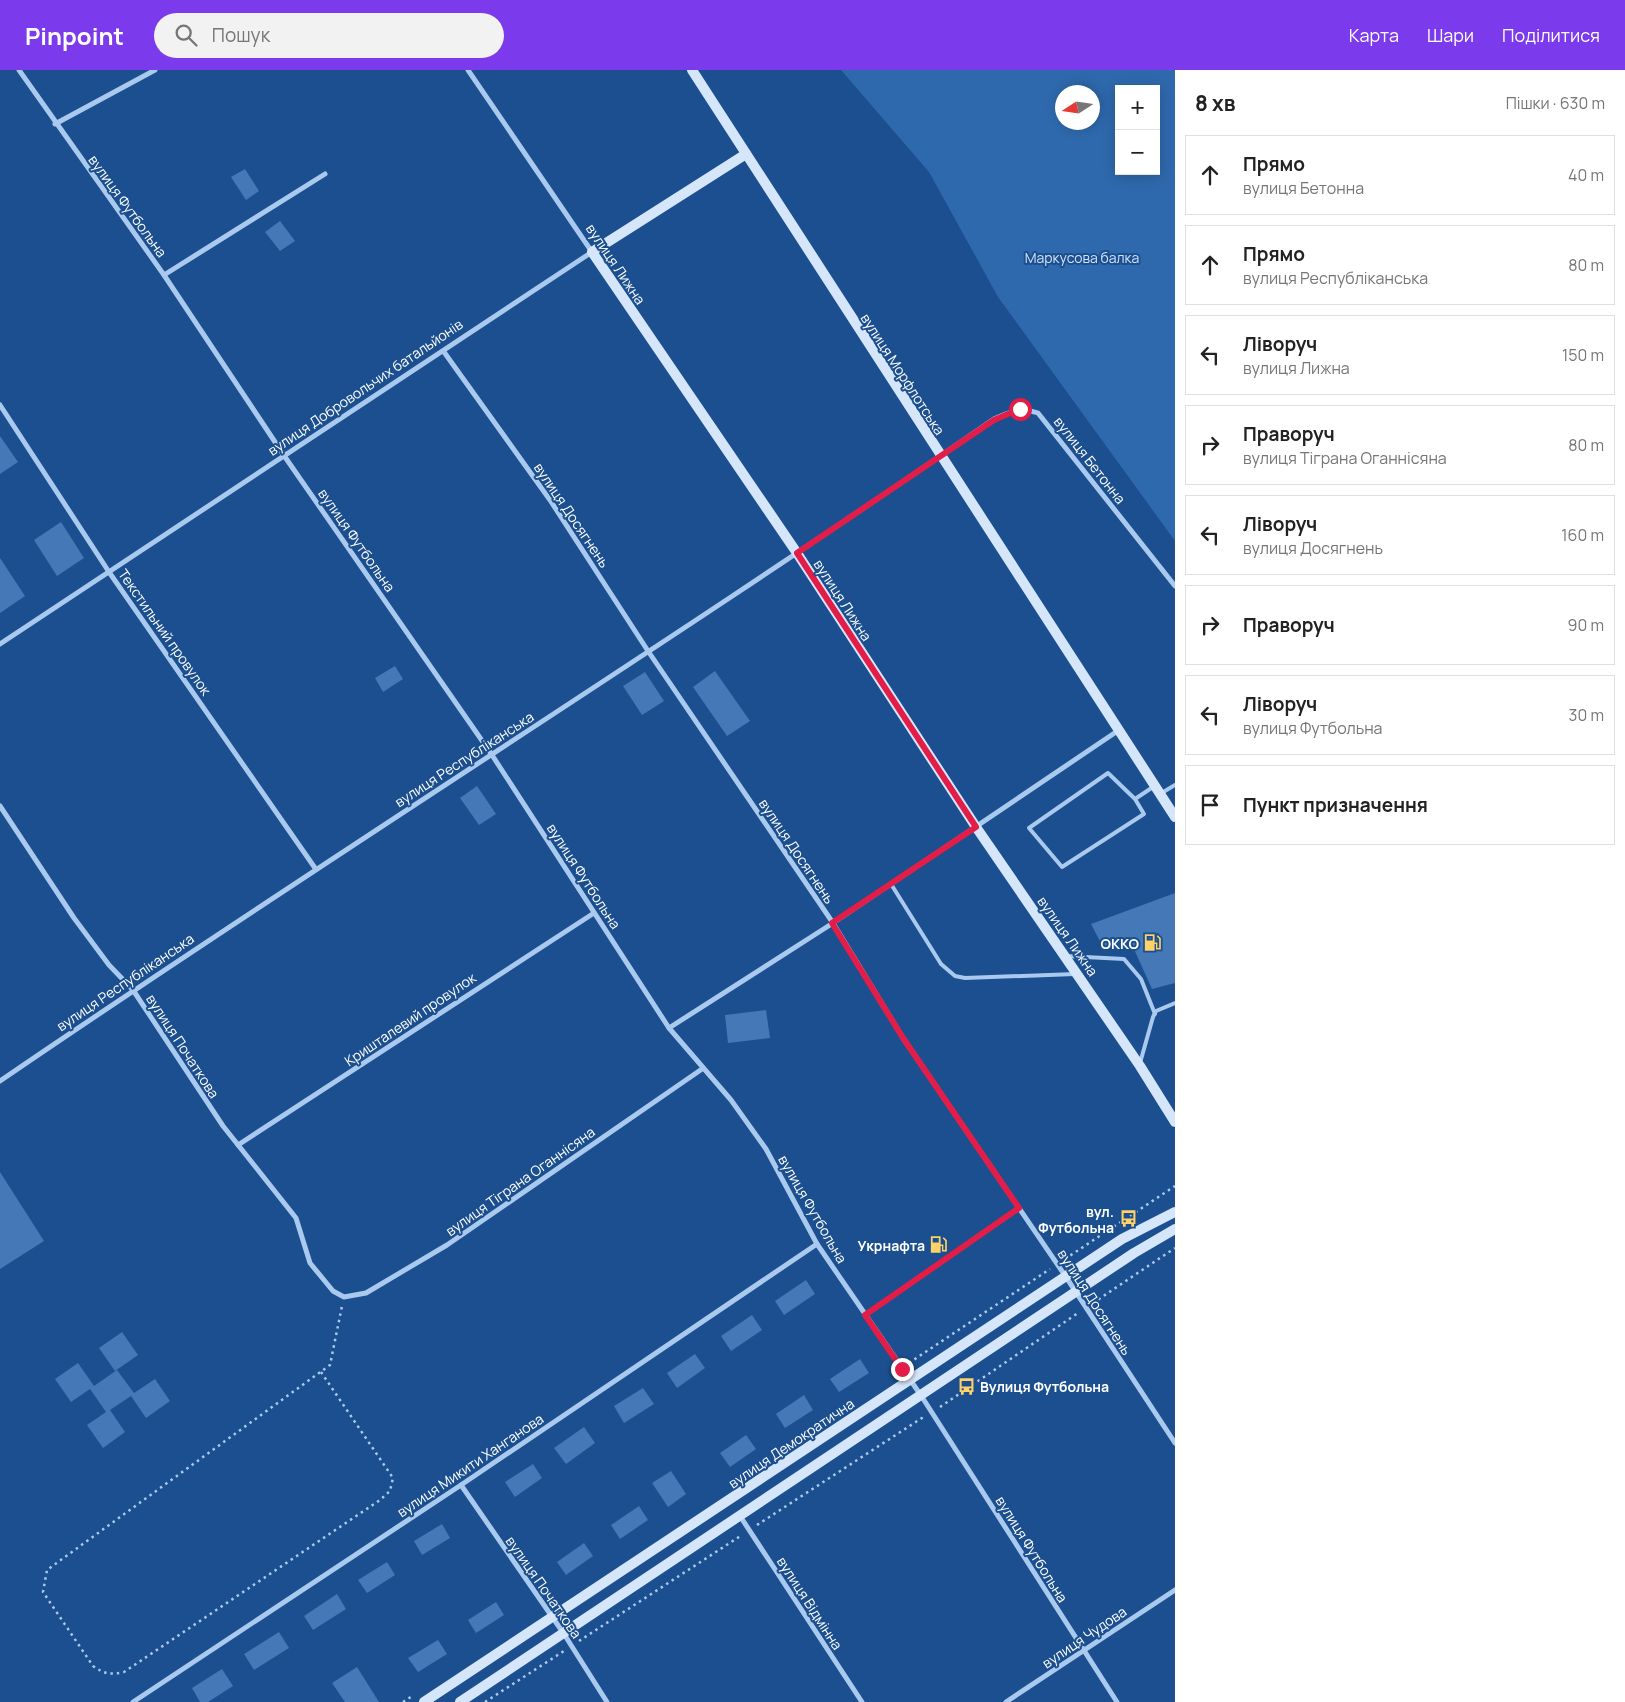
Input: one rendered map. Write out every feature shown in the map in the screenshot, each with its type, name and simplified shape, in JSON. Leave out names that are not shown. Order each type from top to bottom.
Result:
[{"type":"street","name":"вулиця Футбольна","points":[[19,70],[55,124],[164,275],[285,457],[492,755],[669,1028],[702,1069],[731,1100],[766,1149],[817,1244],[922,1396],[1083,1652],[1117,1702]]},
{"type":"street","points":[[55,124],[155,70]]},
{"type":"street","name":"вулиця Лижна","points":[[468,70],[797,553],[976,827],[1140,1066],[1175,1122]]},
{"type":"street","name":"вулиця Морфлотська","points":[[692,70],[940,457],[1120,729],[1175,817]]},
{"type":"street","name":"вулиця Добровольчих батальйонів","points":[[0,644],[444,352],[592,252],[746,154]]},
{"type":"street","points":[[164,275],[325,174]]},
{"type":"street","name":"вулиця Досягнень","points":[[444,352],[550,500],[648,651],[832,923],[903,1038],[1066,1277],[1175,1443]]},
{"type":"street","name":"Текстильний провулок","points":[[0,405],[109,572],[315,868]]},
{"type":"street","name":"вулиця Бетонна","points":[[940,457],[1008,412],[1020,409],[1038,413],[1175,586]]},
{"type":"street","name":"вулиця Республіканська","points":[[0,1081],[315,868],[492,755],[940,457]]},
{"type":"street","points":[[669,1028],[891,884],[1120,729]]},
{"type":"street","name":"вулиця Початкова","points":[[0,806],[74,918],[109,965],[133,990],[197,1089],[238,1145],[296,1218],[310,1263],[333,1291],[344,1297]]},
{"type":"street","name":"Кришталевий провулок","points":[[238,1145],[594,913]]},
{"type":"street","name":"вулиця Тіграна Оганнісяна","points":[[344,1297],[366,1293],[447,1245],[702,1069]]},
{"type":"street","name":"вулиця Демократична","points":[[424,1702],[552,1619],[1122,1239],[1175,1212]]},
{"type":"street","points":[[460,1702],[922,1396],[1075,1292],[1175,1229]]},
{"type":"street","name":"вулиця Микити Ханганова","points":[[133,1702],[461,1485],[817,1244]]},
{"type":"street","name":"вулиця Початкова","points":[[461,1485],[564,1634],[607,1702]]},
{"type":"street","name":"вулиця Відмінна","points":[[740,1516],[862,1702]]},
{"type":"street","name":"вулиця Чудова","points":[[1006,1702],[1175,1590]]},
{"type":"lane","points":[[1108,773],[1135,799],[1144,814],[1062,867],[1029,828],[1108,773]]},
{"type":"lane","points":[[1135,799],[1175,785]]},
{"type":"lane","points":[[891,884],[941,964],[955,976],[965,978],[1077,974]]},
{"type":"lane","points":[[1064,956],[1124,959],[1141,980],[1155,1014],[1140,1066]]},
{"type":"lane","points":[[1155,1014],[1175,1003]]},
{"type":"lane","points":[[865,1315],[1019,1208]]},
{"type":"path","points":[[938,1344],[1175,1186]]},
{"type":"path","points":[[485,1702],[932,1412],[1175,1248]]},
{"type":"path","points":[[321,1372],[393,1478],[390,1491],[372,1506],[124,1672],[102,1673],[93,1666],[43,1592],[47,1570],[330,1365],[344,1297]]},
{"type":"green space","name":"Маркусова балка","points":[[841,70],[1175,70],[1175,541],[998,297],[929,172]]},
{"type":"building","points":[[245,169],[259,191],[246,200],[231,177]]},
{"type":"building","points":[[280,221],[295,241],[280,251],[265,232]]},
{"type":"building","points":[[0,436],[18,462],[0,474]]},
{"type":"building","points":[[61,522],[84,558],[57,576],[34,540]]},
{"type":"building","points":[[0,558],[25,596],[0,613]]},
{"type":"building","points":[[395,666],[403,679],[383,692],[375,678]]},
{"type":"building","points":[[715,671],[750,721],[727,736],[693,687]]},
{"type":"building","points":[[645,672],[664,701],[642,715],[623,686]]},
{"type":"building","points":[[477,786],[496,814],[479,825],[460,798]]},
{"type":"building","name":"ОККО","points":[[1175,893],[1175,983],[1152,989],[1129,938],[1104,949],[1091,924]]},
{"type":"building","points":[[766,1010],[770,1038],[728,1043],[725,1015]]},
{"type":"building","points":[[0,1172],[44,1241],[0,1269]]},
{"type":"building","points":[[806,1280],[815,1294],[784,1315],[775,1301]]},
{"type":"building","points":[[752,1315],[762,1330],[731,1351],[721,1336]]},
{"type":"building","points":[[122,1332],[138,1355],[115,1371],[99,1348]]},
{"type":"building","points":[[695,1354],[705,1368],[677,1388],[667,1373]]},
{"type":"building","points":[[860,1359],[869,1373],[839,1392],[830,1379]]},
{"type":"building","points":[[78,1363],[94,1386],[117,1370],[134,1393],[155,1379],[170,1401],[146,1418],[131,1396],[110,1410],[125,1432],[103,1448],[87,1425],[106,1412],[90,1389],[71,1402],[55,1379]]},
{"type":"building","points":[[643,1388],[654,1404],[624,1423],[614,1406]]},
{"type":"building","points":[[804,1395],[813,1410],[785,1428],[776,1414]]},
{"type":"building","points":[[584,1427],[595,1443],[566,1464],[554,1448]]},
{"type":"building","points":[[746,1435],[756,1449],[730,1467],[720,1453]]},
{"type":"building","points":[[533,1464],[542,1478],[515,1497],[505,1482]]},
{"type":"building","points":[[671,1471],[686,1494],[668,1507],[652,1483]]},
{"type":"building","points":[[639,1506],[648,1520],[620,1539],[611,1525]]},
{"type":"building","points":[[442,1524],[450,1538],[422,1555],[414,1541]]},
{"type":"building","points":[[584,1543],[593,1556],[566,1575],[557,1562]]},
{"type":"building","points":[[387,1562],[395,1575],[367,1593],[358,1580]]},
{"type":"building","points":[[337,1594],[346,1609],[313,1630],[304,1616]]},
{"type":"building","points":[[496,1602],[504,1615],[476,1633],[468,1620]]},
{"type":"building","points":[[279,1632],[289,1648],[254,1670],[244,1654]]},
{"type":"building","points":[[438,1640],[447,1654],[418,1672],[408,1658]]},
{"type":"building","points":[[357,1667],[379,1702],[345,1702],[332,1683]]},
{"type":"building","points":[[222,1669],[233,1686],[208,1702],[200,1702],[192,1688]]},
{"type":"place","name":"ОККО","points":[[1153,943]]},
{"type":"place","name":"вул. Футбольна","points":[[1128,1219]]},
{"type":"place","name":"Укрнафта","points":[[939,1245]]},
{"type":"place","name":"Вулиця Футбольна","points":[[966,1386]]},
{"type":"route","points":[[902,1369],[865,1315],[1019,1208],[903,1038],[832,923],[976,827],[797,553],[994,420],[1008,412],[1020,409]]}]
